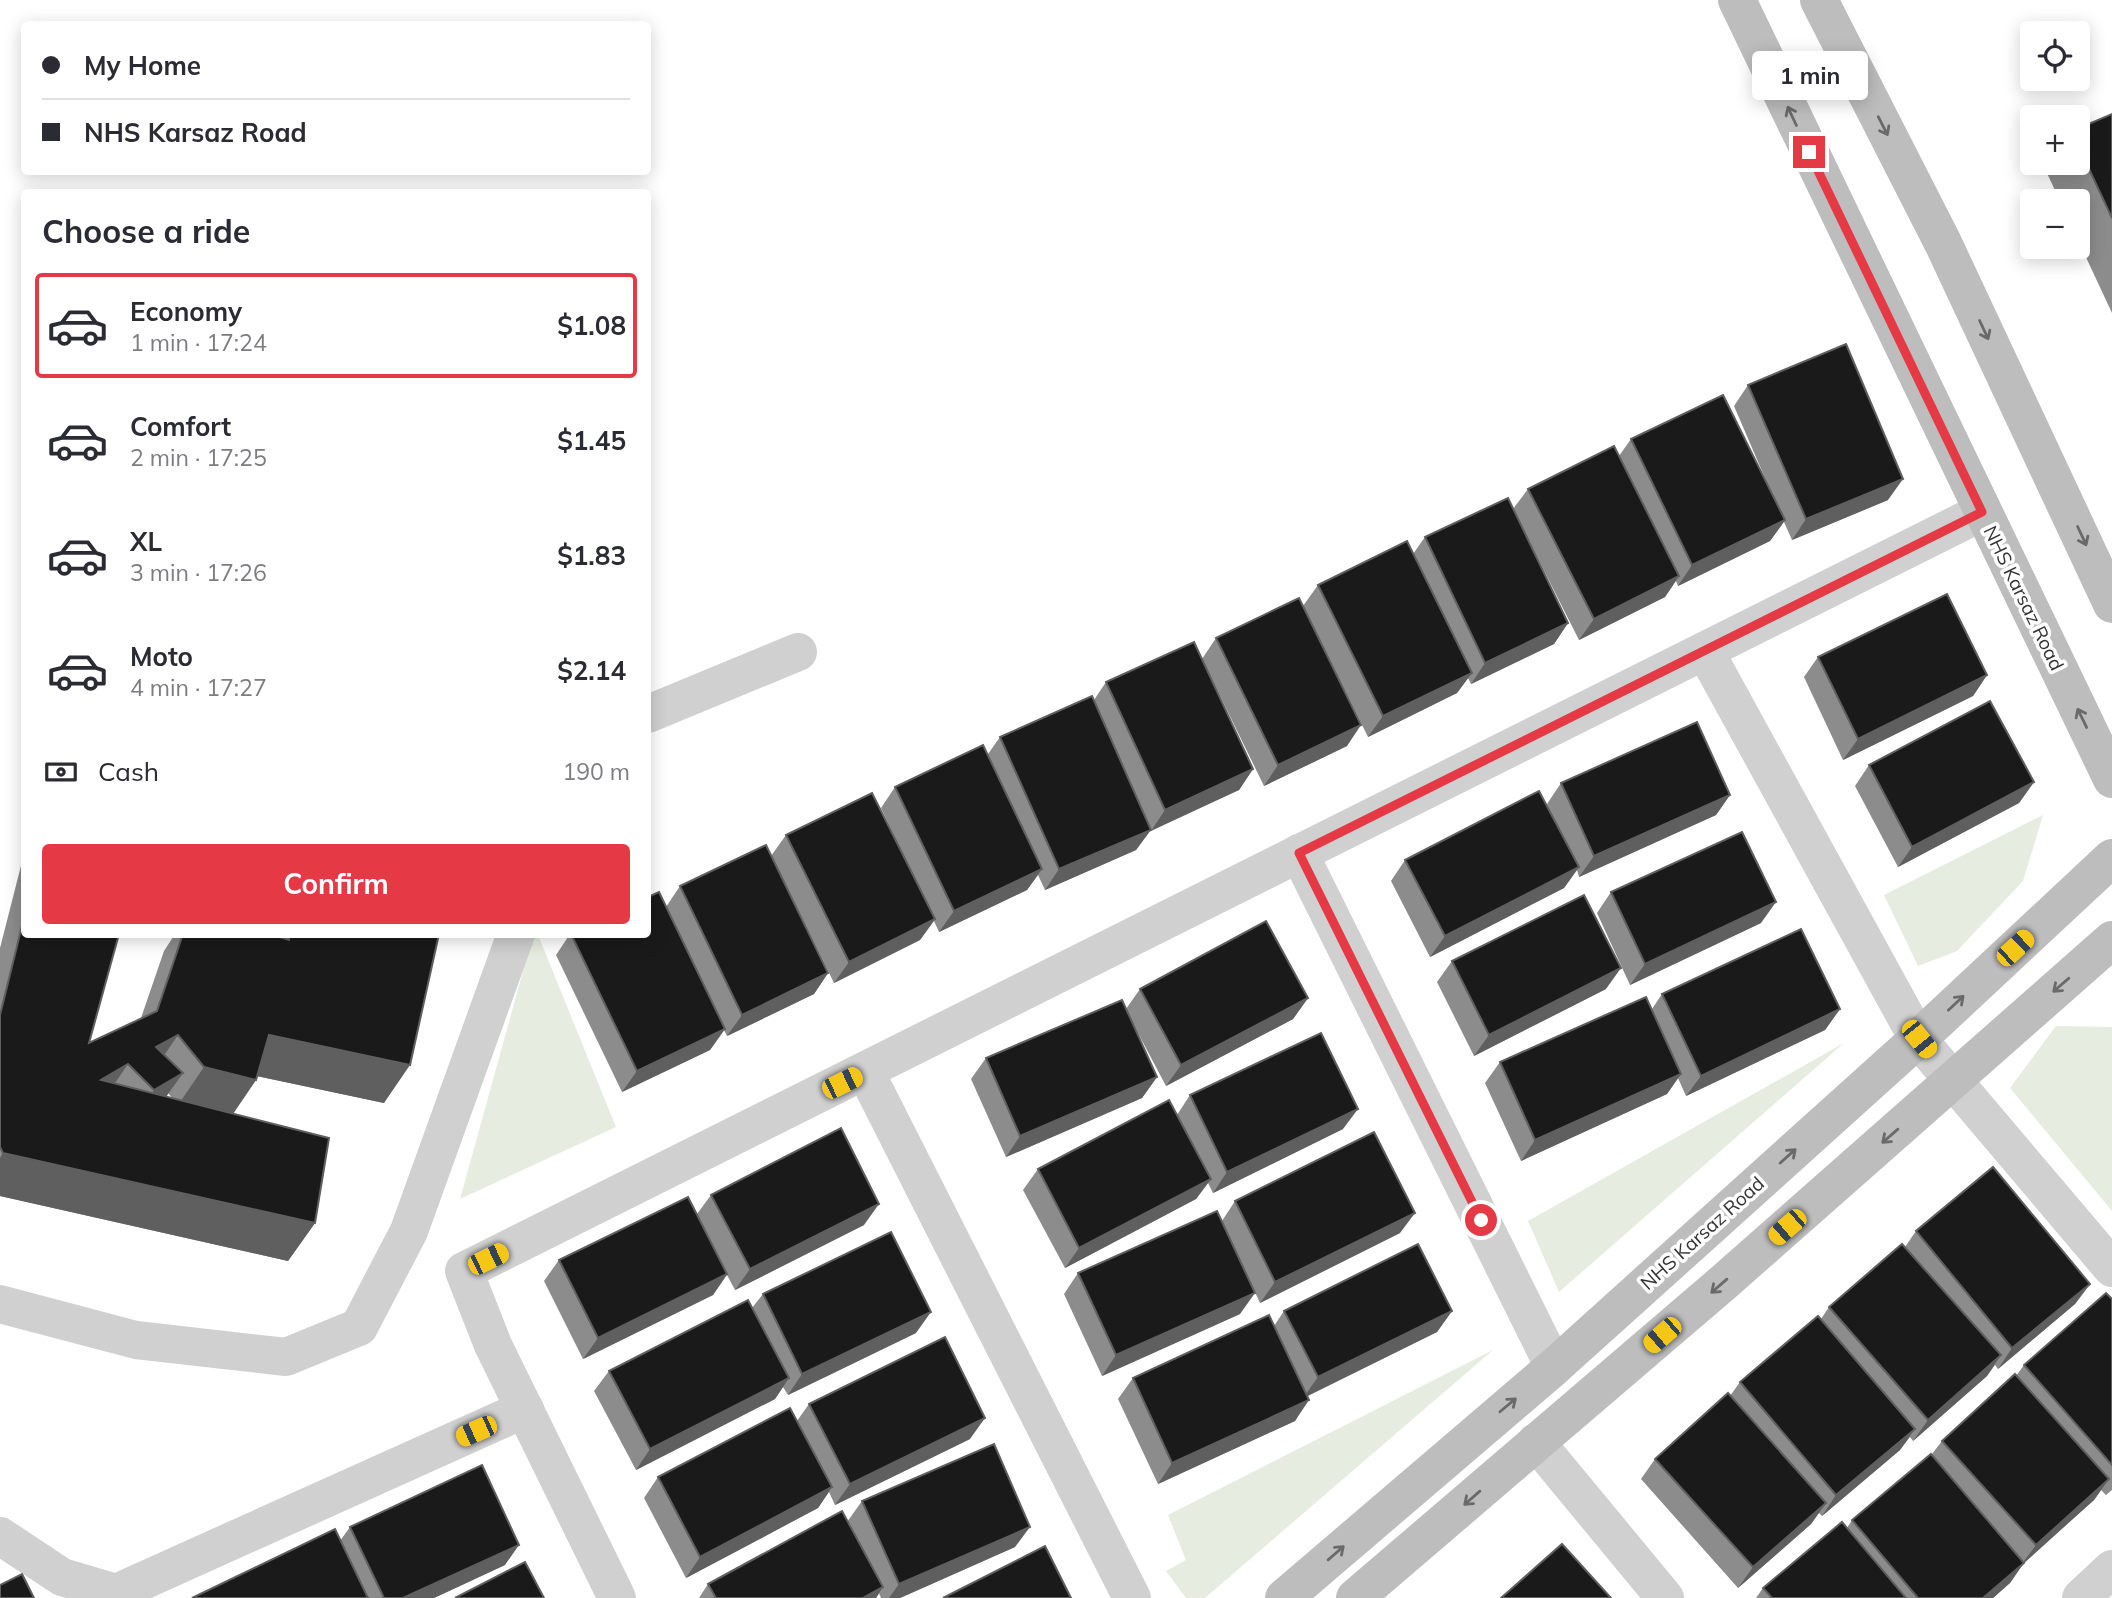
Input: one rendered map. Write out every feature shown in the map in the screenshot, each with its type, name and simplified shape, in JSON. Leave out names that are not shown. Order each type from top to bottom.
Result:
[{"type":"street","name":"NHS Karsaz Road","points":[[1737,0],[2112,779]]},
{"type":"street","points":[[1819,0],[1943,243],[2112,604]]},
{"type":"street","points":[[617,1598],[493,1345],[464,1271],[1982,512]]},
{"type":"street","points":[[1704,651],[1919,1039],[2112,1268]]},
{"type":"street","points":[[651,713],[798,652]]},
{"type":"street","points":[[1299,853],[1554,1367]]},
{"type":"street","name":"NHS Karsaz Road","points":[[1284,1598],[1554,1367],[1919,1039],[2112,858]]},
{"type":"street","points":[[0,1304],[136,1340],[286,1357],[359,1327],[409,1231],[515,938]]},
{"type":"street","points":[[1355,1598],[1724,1282],[2112,940]]},
{"type":"street","points":[[865,1071],[1132,1598]]},
{"type":"street","points":[[0,1536],[68,1587],[116,1593],[524,1409]]},
{"type":"street","points":[[1536,1443],[1665,1598]]},
{"type":"street","points":[[2081,1598],[2112,1569]]},
{"type":"shaded area","points":[[2043,815],[2023,881],[1957,951],[1918,966],[1884,895]]},
{"type":"shaded area","points":[[532,938],[539,938],[616,1127],[460,1199]]},
{"type":"shaded area","points":[[2056,1026],[2112,1027],[2112,1211],[2010,1088]]},
{"type":"shaded area","points":[[1844,1043],[1559,1292],[1528,1221]]},
{"type":"shaded area","points":[[1493,1350],[1205,1598],[1186,1598],[1166,1571],[1186,1560],[1168,1515]]},
{"type":"building","points":[[2112,114],[2112,218],[2090,171],[2090,123]]},
{"type":"building","points":[[1846,344],[1903,479],[1806,519],[1748,385]]},
{"type":"building","points":[[1723,395],[1785,520],[1692,565],[1631,439]]},
{"type":"building","points":[[1614,446],[1679,576],[1594,619],[1528,489]]},
{"type":"building","points":[[1508,498],[1568,623],[1485,663],[1425,537]]},
{"type":"building","points":[[1407,541],[1472,673],[1383,716],[1318,585]]},
{"type":"building","points":[[1947,594],[1987,675],[1858,739],[1818,657]]},
{"type":"building","points":[[1299,598],[1361,725],[1278,765],[1216,638]]},
{"type":"building","points":[[1194,642],[1253,769],[1165,810],[1106,682]]},
{"type":"building","points":[[1092,696],[1151,830],[1059,869],[1000,737]]},
{"type":"building","points":[[1990,701],[2034,782],[1912,847],[1869,765]]},
{"type":"building","points":[[1697,722],[1730,795],[1594,856],[1561,783]]},
{"type":"building","points":[[983,745],[1042,869],[954,911],[895,787]]},
{"type":"building","points":[[1539,791],[1579,867],[1445,936],[1405,860]]},
{"type":"building","points":[[872,793],[935,919],[849,962],[786,835]]},
{"type":"building","points":[[1742,832],[1776,902],[1645,964],[1611,892]]},
{"type":"building","points":[[766,845],[828,973],[742,1015],[680,886]]},
{"type":"building","points":[[659,892],[725,1029],[637,1071],[573,938],[651,938],[651,896]]},
{"type":"building","points":[[1584,895],[1621,968],[1489,1035],[1452,961]]},
{"type":"building","points":[[1266,921],[1308,998],[1181,1065],[1140,989]]},
{"type":"building","points":[[1801,929],[1840,1009],[1701,1076],[1662,994]]},
{"type":"building","points":[[21,930],[21,938],[118,938],[89,1043],[157,1011],[182,938],[438,938],[410,1065],[269,1035],[256,1080],[204,1067],[178,1035],[156,1047],[183,1073],[154,1090],[128,1064],[101,1080],[329,1138],[315,1223],[3,1153],[0,1147],[0,1015]]},
{"type":"building","points":[[1646,997],[1681,1074],[1535,1140],[1500,1062]]},
{"type":"building","points":[[1122,1000],[1157,1077],[1020,1136],[986,1058]]},
{"type":"building","points":[[1321,1033],[1358,1109],[1227,1172],[1190,1095]]},
{"type":"building","points":[[1169,1100],[1211,1179],[1079,1248],[1038,1169]]},
{"type":"building","points":[[841,1128],[879,1204],[750,1269],[711,1195]]},
{"type":"building","points":[[1374,1132],[1415,1213],[1275,1282],[1235,1201]]},
{"type":"building","points":[[1993,1167],[2090,1284],[2012,1348],[1916,1231]]},
{"type":"building","points":[[688,1197],[727,1274],[598,1338],[559,1260]]},
{"type":"building","points":[[1217,1211],[1255,1293],[1116,1355],[1078,1273]]},
{"type":"building","points":[[891,1232],[931,1312],[802,1374],[763,1294]]},
{"type":"building","points":[[1418,1244],[1452,1311],[1318,1377],[1284,1311]]},
{"type":"building","points":[[1902,1244],[2001,1355],[1928,1420],[1829,1307]]},
{"type":"building","points":[[2106,1293],[2112,1299],[2112,1465],[2024,1365]]},
{"type":"building","points":[[748,1300],[789,1378],[650,1449],[609,1371]]},
{"type":"building","points":[[1269,1315],[1309,1400],[1172,1463],[1133,1378]]},
{"type":"building","points":[[1818,1316],[1915,1429],[1836,1495],[1740,1382]]},
{"type":"building","points":[[945,1337],[985,1418],[850,1484],[809,1404]]},
{"type":"building","points":[[2015,1374],[2109,1479],[2036,1545],[1942,1441]]},
{"type":"building","points":[[1728,1393],[1826,1503],[1753,1567],[1655,1459]]},
{"type":"building","points":[[790,1408],[832,1487],[700,1557],[658,1477]]},
{"type":"building","points":[[994,1444],[1030,1527],[899,1584],[862,1501]]},
{"type":"building","points":[[1931,1454],[2024,1563],[1983,1598],[1918,1598],[1852,1520]]},
{"type":"building","points":[[482,1465],[519,1545],[403,1598],[384,1598],[350,1527]]},
{"type":"building","points":[[842,1511],[883,1587],[863,1598],[716,1598],[708,1584]]},
{"type":"building","points":[[1842,1522],[1906,1598],[1772,1598],[1763,1588]]},
{"type":"building","points":[[335,1529],[368,1598],[192,1598]]},
{"type":"building","points":[[1562,1544],[1611,1598],[1501,1598]]},
{"type":"building","points":[[1045,1546],[1071,1598],[943,1598]]},
{"type":"building","points":[[525,1562],[544,1598],[455,1598]]},
{"type":"building","points":[[22,1574],[34,1598],[0,1598],[0,1585]]},
{"type":"route","points":[[1481,1220],[1299,853],[1982,512],[1809,152]]}]
